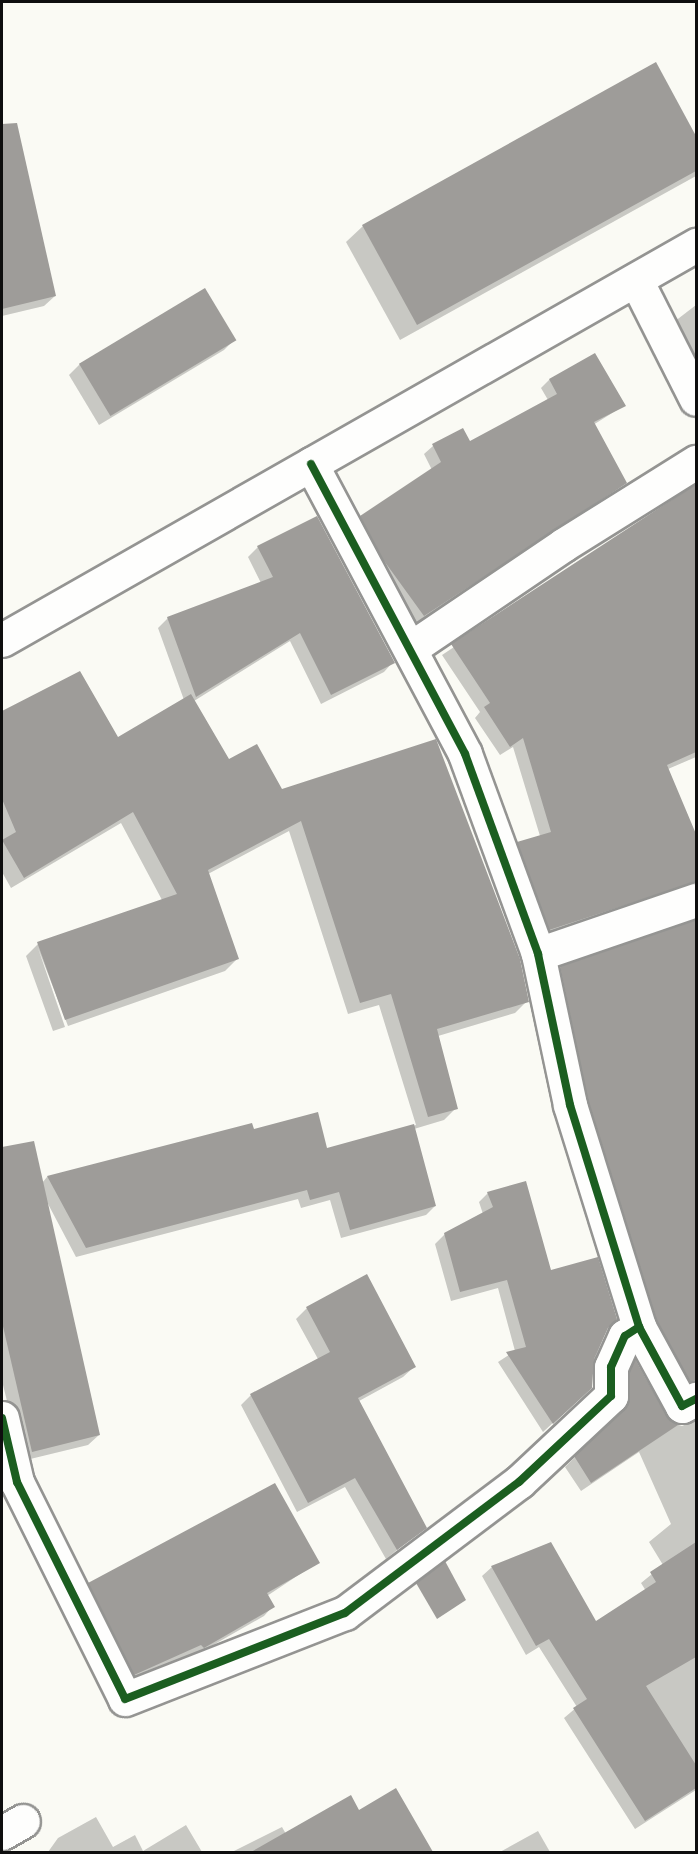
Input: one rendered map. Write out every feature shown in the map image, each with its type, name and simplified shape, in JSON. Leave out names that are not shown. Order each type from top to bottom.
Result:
[{"type":"street","points":[[2,640],[696,245]]},
{"type":"street","points":[[636,280],[696,399]]},
{"type":"street","points":[[411,648],[562,545],[696,462]]},
{"type":"street","points":[[311,464],[411,648],[465,754],[538,954],[570,1105],[639,1327],[682,1406],[696,1399]]},
{"type":"street","points":[[538,954],[696,900]]},
{"type":"street","points":[[2,1418],[17,1482],[125,1699],[345,1613],[519,1482],[611,1396],[611,1367],[625,1336],[639,1327]]},
{"type":"building","points":[[656,62],[696,136],[696,171],[417,325],[362,225]]},
{"type":"building","points":[[17,123],[56,296],[2,309],[2,124]]},
{"type":"building","points":[[205,288],[236,340],[110,416],[79,364]]},
{"type":"building","points":[[595,353],[626,406],[594,422],[627,483],[424,616],[382,558],[360,516],[441,462],[432,444],[463,428],[470,441],[557,394],[549,379]]},
{"type":"building","points":[[696,484],[696,752],[667,765],[696,834],[696,882],[549,930],[517,842],[551,832],[523,738],[510,747],[484,707],[490,703],[451,644]]},
{"type":"building","points":[[317,516],[395,663],[331,695],[300,633],[196,697],[167,617],[273,577],[257,546]]},
{"type":"building","points":[[80,671],[118,737],[191,694],[229,759],[257,744],[282,789],[436,739],[520,959],[529,1002],[437,1029],[458,1109],[428,1117],[391,994],[360,1003],[301,821],[208,870],[239,959],[65,1020],[37,942],[177,894],[133,812],[24,878],[2,840],[16,832],[2,799],[2,711]]},
{"type":"building","points":[[696,920],[696,1380],[690,1382],[656,1320],[588,1100],[560,966]]},
{"type":"building","points":[[318,1112],[327,1148],[414,1124],[436,1206],[350,1230],[339,1192],[310,1200],[307,1190],[86,1248],[47,1176],[252,1123],[254,1129]]},
{"type":"building","points":[[34,1141],[100,1435],[32,1452],[2,1322],[2,1147]]},
{"type":"building","points":[[526,1181],[551,1270],[598,1257],[617,1319],[608,1328],[594,1359],[592,1388],[553,1424],[506,1352],[526,1347],[507,1280],[460,1292],[444,1233],[493,1207],[487,1192]]},
{"type":"building","points":[[367,1274],[416,1367],[358,1398],[427,1528],[397,1550],[355,1478],[308,1503],[250,1394],[330,1352],[306,1307]]},
{"type":"building","points":[[635,1359],[666,1415],[678,1425],[591,1483],[574,1456],[628,1404],[630,1371]]},
{"type":"building","points":[[275,1483],[320,1563],[267,1593],[275,1607],[204,1648],[201,1645],[134,1675],[88,1583]]},
{"type":"building","points":[[551,1542],[596,1621],[656,1582],[650,1572],[696,1542],[696,1657],[646,1686],[696,1765],[696,1788],[645,1821],[573,1708],[587,1699],[549,1639],[536,1646],[491,1566]]},
{"type":"building","points":[[445,1561],[466,1600],[437,1619],[416,1583]]},
{"type":"building","points":[[396,1788],[433,1852],[251,1852],[351,1795],[359,1810]]},
{"type":"cycle path","points":[[311,464],[465,754],[538,954],[570,1105],[639,1327],[682,1406],[696,1399]]},
{"type":"cycle path","points":[[2,1418],[17,1482],[125,1699],[345,1613],[519,1482],[611,1396],[611,1367],[625,1336],[639,1327]]}]
